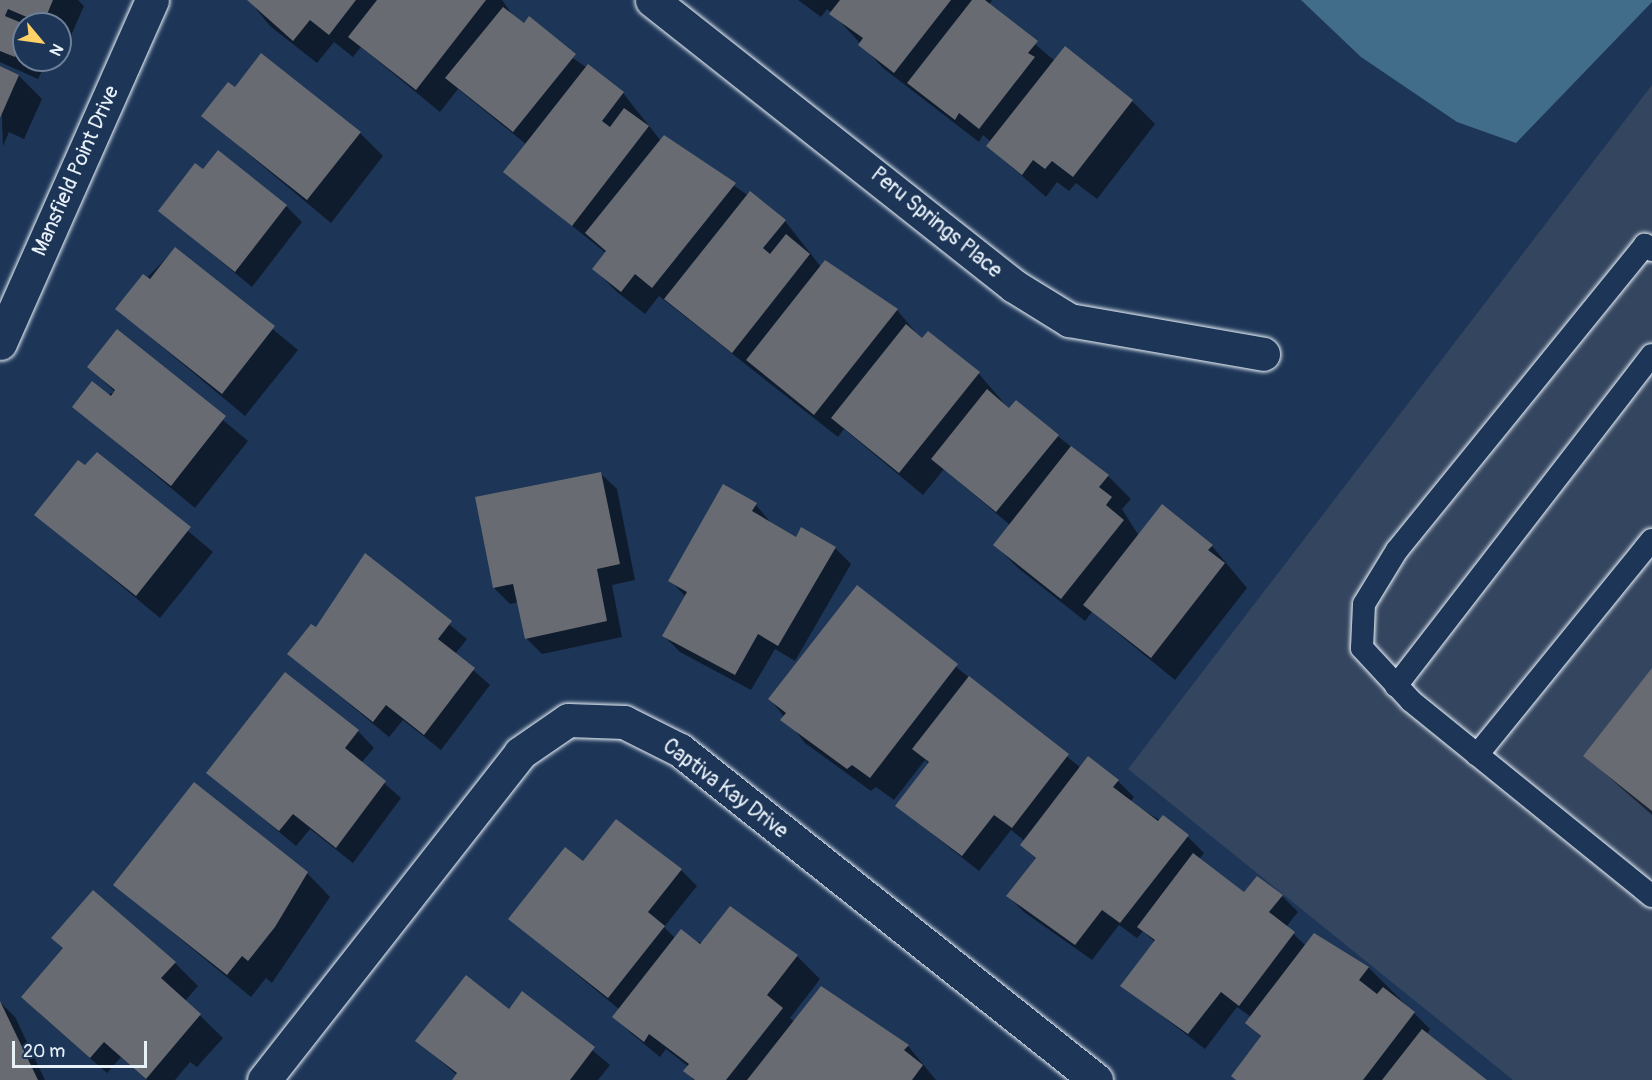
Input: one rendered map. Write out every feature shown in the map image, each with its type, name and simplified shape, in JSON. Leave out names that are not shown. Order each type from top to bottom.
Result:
[{"type":"street","name":"Mansfield Point Drive","points":[[0,343],[152,0]]},
{"type":"street","name":"Peru Springs Place","points":[[652,0],[1014,286],[1069,320],[1263,354]]},
{"type":"street","name":"Captiva Kay Drive","points":[[264,1080],[520,753],[568,720],[624,722],[680,750],[1096,1080]]},
{"type":"lane","points":[[1650,243],[1398,550],[1364,604],[1362,648],[1396,686],[1652,896]]},
{"type":"lane","points":[[1396,686],[1652,355]]},
{"type":"lane","points":[[1478,755],[1652,540]]},
{"type":"shaded area","points":[[1301,0],[1652,0],[1652,2],[1516,143],[1457,122],[1361,57]]},
{"type":"shaded area","points":[[1652,85],[1652,1080],[1513,1080],[1128,769]]},
{"type":"building","points":[[0,0],[53,0],[48,12],[15,12],[8,9],[5,16],[12,19],[12,56],[0,51]]},
{"type":"building","points":[[247,0],[356,0],[329,35],[310,20],[293,41]]},
{"type":"building","points":[[377,0],[486,0],[416,90],[348,37]]},
{"type":"building","points":[[840,0],[951,0],[894,73],[858,45],[863,38],[829,14]]},
{"type":"building","points":[[972,0],[985,0],[1038,41],[1028,53],[1035,57],[979,129],[959,113],[955,120],[907,83]]},
{"type":"building","points":[[503,7],[524,23],[529,16],[576,54],[513,132],[445,78]]},
{"type":"building","points":[[1065,46],[1133,100],[1073,177],[1052,161],[1045,169],[1033,160],[1022,175],[986,146]]},
{"type":"building","points":[[261,53],[361,132],[307,200],[201,116],[228,82],[235,87]]},
{"type":"building","points":[[588,64],[624,92],[602,121],[610,127],[624,108],[649,126],[572,226],[503,172]]},
{"type":"building","points":[[0,66],[19,75],[0,118]]},
{"type":"building","points":[[664,135],[736,183],[652,288],[635,274],[621,292],[592,269],[606,251],[585,233]]},
{"type":"building","points":[[218,150],[287,205],[235,272],[158,211],[195,163],[203,169]]},
{"type":"building","points":[[750,191],[786,220],[763,248],[770,254],[786,234],[810,254],[732,353],[664,299]]},
{"type":"building","points":[[175,247],[275,326],[222,394],[115,309],[143,274],[150,279]]},
{"type":"building","points":[[825,260],[898,309],[814,415],[746,360]]},
{"type":"building","points":[[906,324],[922,338],[928,331],[980,372],[899,473],[831,418]]},
{"type":"building","points":[[117,329],[226,416],[171,486],[72,407],[92,381],[111,396],[115,390],[87,367]]},
{"type":"building","points":[[987,389],[1009,408],[1016,400],[1059,435],[996,512],[931,459]]},
{"type":"building","points":[[1071,446],[1109,475],[1099,487],[1112,497],[1106,505],[1124,520],[1061,599],[993,545]]},
{"type":"building","points":[[97,452],[191,527],[136,596],[34,515],[78,460],[85,465]]},
{"type":"building","points":[[601,472],[620,564],[597,569],[607,621],[525,639],[513,584],[493,588],[475,497]]},
{"type":"building","points":[[723,484],[757,503],[752,511],[796,537],[801,527],[836,547],[778,646],[758,634],[735,675],[662,636],[687,592],[668,581]]},
{"type":"building","points":[[1162,504],[1213,545],[1208,550],[1225,563],[1151,658],[1083,605]]},
{"type":"building","points":[[365,553],[452,621],[438,639],[475,668],[424,735],[386,705],[373,722],[287,654],[311,624],[316,627]]},
{"type":"building","points":[[857,585],[958,664],[870,778],[852,765],[847,769],[780,720],[786,713],[768,699]]},
{"type":"building","points":[[1652,668],[1652,811],[1583,756]]},
{"type":"building","points":[[285,672],[359,730],[345,748],[386,781],[336,848],[293,814],[279,831],[206,773]]},
{"type":"building","points":[[969,676],[1069,754],[1012,828],[994,815],[962,856],[895,806],[929,762],[912,749]]},
{"type":"building","points":[[1088,756],[1119,780],[1113,787],[1158,821],[1163,815],[1189,835],[1120,923],[1102,910],[1075,945],[1006,896],[1036,858],[1020,845]]},
{"type":"building","points":[[194,782],[308,872],[275,927],[248,961],[242,956],[227,975],[113,885]]},
{"type":"building","points":[[616,819],[682,869],[648,912],[665,926],[608,998],[508,919],[565,847],[583,861]]},
{"type":"building","points":[[1193,853],[1244,892],[1257,876],[1283,895],[1269,912],[1295,932],[1239,1006],[1221,992],[1188,1034],[1120,986],[1155,940],[1137,927]]},
{"type":"building","points":[[93,890],[176,962],[161,978],[201,1014],[146,1079],[104,1042],[90,1058],[21,997],[63,948],[51,938]]},
{"type":"building","points":[[730,906],[798,955],[767,995],[783,1008],[726,1080],[695,1080],[683,1071],[689,1064],[649,1034],[644,1042],[612,1017],[681,929],[700,944]]},
{"type":"building","points":[[1314,933],[1369,967],[1359,980],[1377,994],[1383,987],[1415,1012],[1363,1080],[1236,1080],[1231,1076],[1261,1036],[1245,1023]]},
{"type":"building","points":[[466,975],[509,1009],[522,991],[595,1047],[570,1080],[452,1080],[457,1073],[415,1041]]},
{"type":"building","points":[[821,986],[909,1045],[904,1050],[923,1065],[912,1080],[747,1080]]},
{"type":"building","points":[[0,1001],[38,1080],[0,1080]]},
{"type":"building","points":[[1422,1029],[1473,1069],[1487,1080],[1382,1080]]}]
